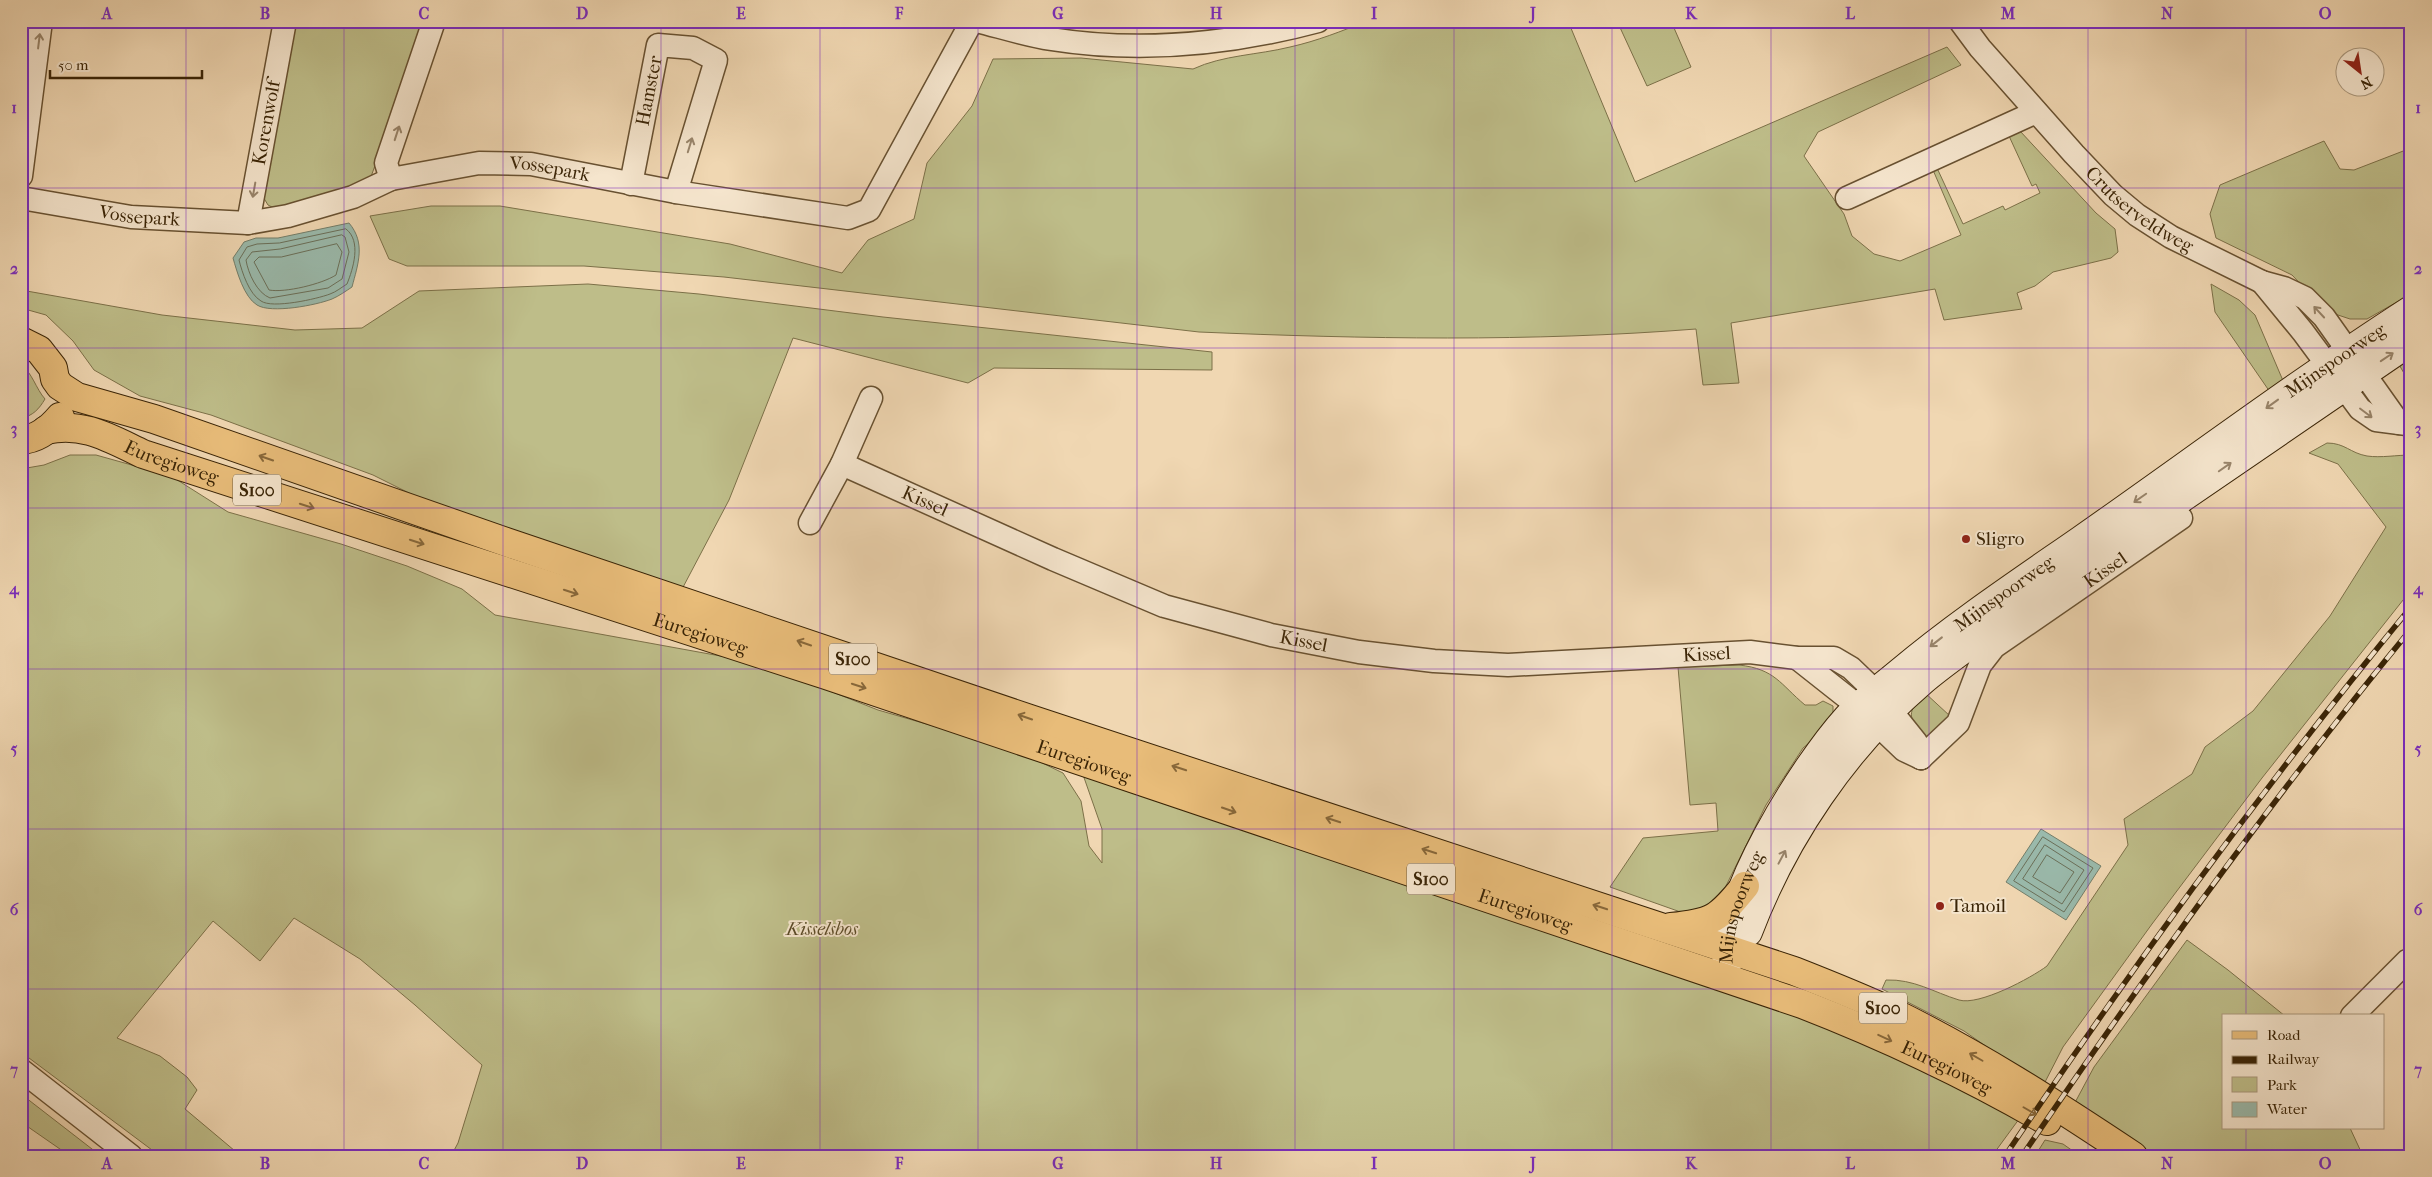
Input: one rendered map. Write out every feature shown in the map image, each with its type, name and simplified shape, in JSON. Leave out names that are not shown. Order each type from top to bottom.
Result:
[{"type":"main road","points":[[21,323],[36,328],[49,336],[62,352],[70,382],[60,418],[37,436],[21,440]]},
{"type":"main road","name":"Euregioweg","points":[[21,341],[39,350],[47,358],[53,368],[55,379],[60,386],[70,382],[79,382],[154,419],[506,542],[1663,928],[1731,955],[1794,971],[1902,1017],[2018,1082],[2133,1156]]},
{"type":"main road","name":"Euregioweg","points":[[46,430],[69,426],[90,430],[144,454],[826,675],[1840,1019],[2003,1096],[2073,1136],[2101,1156]]},
{"type":"main road","points":[[21,457],[39,454],[73,442],[144,454]]},
{"type":"main road","points":[[1663,928],[1710,921],[1721,913],[1744,886]]},
{"type":"main road","name":"S100","points":[[1557,922],[1594,924],[1731,955],[1813,996],[1840,1019]]},
{"type":"street","points":[[21,176],[41,21]]},
{"type":"street","name":"Korenwolf","points":[[248,223],[285,21]]},
{"type":"street","points":[[391,179],[386,163],[434,21]]},
{"type":"street","name":"Vossepark","points":[[21,198],[132,217],[248,223],[288,216],[353,197],[391,179],[480,163],[531,164],[676,192],[848,218],[869,210],[972,21]]},
{"type":"street","points":[[977,21],[1054,30],[1112,44],[1187,44],[1280,31],[1318,21]]},
{"type":"street","name":"Crutserveldweg","points":[[1960,21],[1980,48],[2036,112],[2113,195],[2137,215],[2171,237],[2262,282],[2345,369],[2360,409],[2370,417],[2405,424]]},
{"type":"street","name":"Hamster","points":[[631,184],[658,44],[693,48],[716,60],[676,192]]},
{"type":"street","points":[[1847,198],[2036,112]]},
{"type":"street","name":"Mijnspoorweg","points":[[1731,955],[1808,814],[1876,709],[1947,633],[2345,369],[2411,310]]},
{"type":"street","name":"Mijnspoorweg","points":[[2345,369],[2411,341]]},
{"type":"street","points":[[810,523],[842,464],[872,398]]},
{"type":"street","name":"Kissel","points":[[842,464],[1052,560],[1164,606],[1271,635],[1359,652],[1434,661],[1508,665],[1750,652],[1797,658],[1834,658],[1851,668],[1904,750],[1921,758],[1958,723],[1980,665],[1994,647],[2181,518]]},
{"type":"street","name":"Mijnspoorweg","points":[[1731,955],[1744,886],[1766,837],[1797,784],[1828,742],[1876,709]]},
{"type":"street","points":[[2354,1014],[2407,961],[2411,966]]},
{"type":"street","points":[[21,1070],[131,1156]]},
{"type":"green space","points":[[291,21],[428,21],[369,182],[274,208],[268,205],[262,195]]},
{"type":"green space","points":[[1367,21],[1568,21],[1635,182],[1947,47],[1961,65],[1818,132],[1804,156],[1844,214],[1852,236],[1874,254],[1900,261],[1961,235],[1933,170],[1937,168],[1963,224],[2003,206],[2005,210],[2040,193],[2036,184],[2032,186],[2009,136],[2020,131],[2096,213],[2115,229],[2118,252],[2111,258],[2053,272],[2035,286],[2017,293],[2022,309],[1944,320],[1935,289],[1731,323],[1739,383],[1703,385],[1696,329],[1510,338],[1385,338],[1199,332],[724,277],[584,266],[407,266],[389,259],[370,216],[431,206],[500,206],[730,244],[842,273],[868,240],[914,219],[927,163],[972,106],[993,59],[1081,58],[1193,69],[1228,58],[1300,45]]},
{"type":"green space","points":[[1617,21],[1671,21],[1691,67],[1647,86]]},
{"type":"green space","points":[[2324,141],[2340,169],[2354,170],[2411,148],[2411,294],[2367,319],[2350,319],[2335,314],[2314,298],[2292,275],[2216,238],[2210,214],[2220,185]]},
{"type":"green space","points":[[588,284],[699,294],[883,317],[1212,352],[1212,370],[994,368],[968,383],[793,338],[729,500],[681,591],[461,519],[373,475],[211,415],[140,396],[94,370],[73,341],[46,315],[21,308],[21,290],[162,315],[295,330],[362,328],[419,291]]},
{"type":"green space","points":[[2211,284],[2239,300],[2255,315],[2284,383],[2272,395],[2215,312]]},
{"type":"green space","points":[[2411,353],[2411,385],[2398,363]]},
{"type":"green space","points":[[21,365],[28,372],[45,399],[35,412],[21,418]]},
{"type":"green space","points":[[2327,443],[2333,443],[2367,456],[2411,455],[2411,590],[2262,778],[2152,924],[2063,1047],[2043,1086],[1964,1031],[1882,989],[1886,980],[1896,980],[1915,984],[1959,1000],[1968,1001],[2005,990],[2047,966],[2128,845],[2124,819],[2192,774],[2205,747],[2253,711],[2330,616],[2386,527],[2338,464],[2309,453]]},
{"type":"green space","name":"Kisselsbos","points":[[70,455],[96,455],[171,476],[228,512],[341,544],[407,566],[462,589],[495,615],[759,663],[878,710],[985,741],[1034,759],[1063,773],[1081,801],[1089,846],[1102,863],[1102,829],[1081,769],[1757,995],[2022,1115],[1992,1156],[451,1156],[458,1143],[482,1065],[360,959],[294,918],[260,961],[213,921],[117,1038],[160,1056],[187,1077],[197,1090],[185,1109],[235,1151],[233,1156],[160,1156],[21,1052],[21,469],[44,465]]},
{"type":"green space","points":[[1739,665],[1761,670],[1769,674],[1783,684],[1805,705],[1816,705],[1823,701],[1833,706],[1833,714],[1820,734],[1803,748],[1766,805],[1717,901],[1689,915],[1610,887],[1643,838],[1718,831],[1716,803],[1690,805],[1678,667]]},
{"type":"green space","points":[[1924,692],[1950,716],[1931,735],[1925,737],[1911,715],[1914,705]]},
{"type":"green space","points":[[2187,940],[2283,1014],[2222,1014],[2222,1130],[2351,1130],[2363,1156],[2144,1156],[2071,1110],[2094,1067]]},
{"type":"green space","points":[[21,1094],[101,1156],[70,1156],[21,1122]]},
{"type":"green space","points":[[2045,1140],[2063,1144],[2080,1156],[2035,1156]]},
{"type":"water","points":[[349,223],[359,246],[358,262],[352,287],[332,299],[283,309],[264,308],[257,305],[248,296],[233,258],[244,242],[256,238],[278,238]]},
{"type":"water","points":[[2041,829],[2101,866],[2066,920],[2006,882]]},
{"type":"railway","points":[[2005,1156],[2102,1015],[2252,808],[2411,607]]},
{"type":"railway","points":[[2022,1156],[2210,888],[2309,757],[2411,629]]},
{"type":"place","name":"Sligro","points":[[1966,539]]},
{"type":"place","name":"Tamoil","points":[[1940,906]]}]
